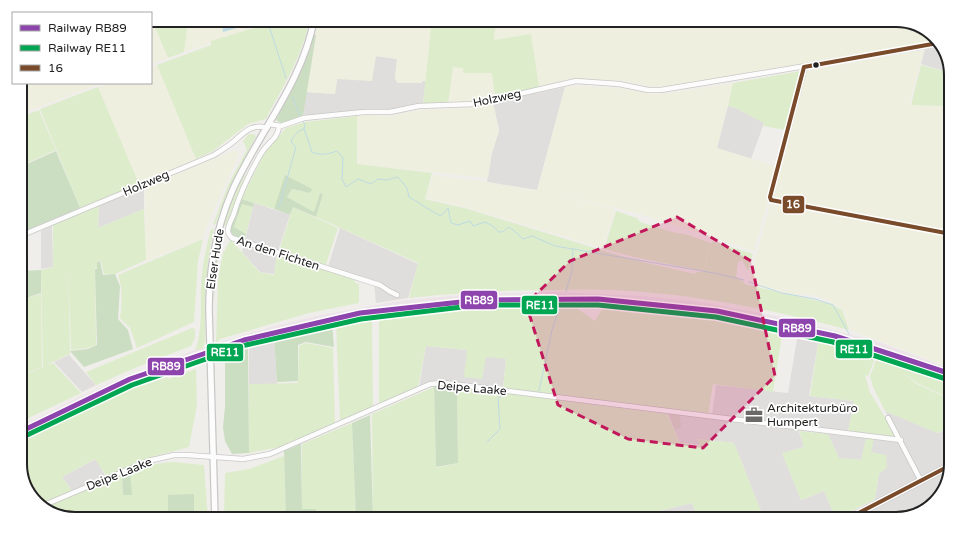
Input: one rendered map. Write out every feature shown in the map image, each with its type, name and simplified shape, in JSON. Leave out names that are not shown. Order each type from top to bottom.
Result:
[{"type":"street","name":"Elser Hude","points":[[215,512],[209,339],[210,283],[215,245],[233,189],[296,74],[308,44],[312,27]]},
{"type":"street","name":"Holzweg","points":[[27,233],[214,155],[227,147],[248,128],[258,126],[279,127],[304,118],[364,112],[390,112],[419,106],[475,104],[576,81],[619,84],[648,90],[661,90],[932,44]]},
{"type":"street","points":[[804,67],[770,200],[944,233]]},
{"type":"street","name":"An den Fichten","points":[[279,127],[277,135],[263,150],[248,177],[228,230],[229,234],[232,238],[380,285],[397,294]]},
{"type":"street","name":"Deipe Laake","points":[[48,503],[148,461],[174,455],[243,459],[270,454],[430,384],[444,382],[901,440]]},
{"type":"street","points":[[888,418],[901,440],[921,481]]},
{"type":"street","points":[[860,512],[943,469]]},
{"type":"highlighted area","points":[[677,217],[751,261],[775,376],[703,448],[628,439],[558,405],[526,304],[570,261]]},
{"type":"shaded area","points":[[934,46],[939,54],[944,71],[921,64],[925,49]]},
{"type":"shaded area","points":[[376,56],[397,59],[395,79],[398,83],[421,83],[422,81],[426,81],[423,103],[391,110],[303,116],[306,92],[335,94],[337,79]]},
{"type":"shaded area","points":[[565,87],[537,190],[487,182],[492,153],[499,130],[493,102]]},
{"type":"shaded area","points":[[728,106],[736,108],[764,123],[751,159],[717,148]]},
{"type":"shaded area","points":[[144,187],[144,209],[98,228],[99,205]]},
{"type":"shaded area","points":[[254,203],[290,215],[277,254],[274,274],[260,272],[242,252]]},
{"type":"shaded area","points":[[52,226],[53,267],[41,269],[41,231]]},
{"type":"shaded area","points":[[340,228],[418,264],[408,298],[376,303],[374,282],[328,267]]},
{"type":"shaded area","points":[[554,292],[643,296],[700,302],[777,316],[879,342],[944,366],[944,374],[901,358],[845,341],[750,319],[663,305],[620,302],[509,300],[460,303],[344,319],[241,344],[116,388],[27,431],[27,423],[73,400],[111,383],[195,350],[271,327],[321,315],[399,301],[483,293]]},
{"type":"shaded area","points":[[798,333],[819,338],[809,396],[854,401],[848,432],[797,426],[804,447],[782,453],[801,500],[824,491],[833,512],[761,512],[734,443],[698,439],[700,445],[680,443],[666,410],[712,415],[716,385],[788,393]]},
{"type":"shaded area","points":[[274,337],[277,384],[249,384],[249,345]]},
{"type":"shaded area","points":[[426,346],[467,350],[506,359],[503,388],[444,381],[419,387]]},
{"type":"shaded area","points":[[69,355],[96,385],[82,392],[54,362]]},
{"type":"shaded area","points":[[885,411],[938,433],[944,431],[944,464],[939,485],[927,500],[914,508],[902,512],[864,512],[875,506],[879,474],[866,438],[862,460],[839,458],[828,434],[903,440]]},
{"type":"shaded area","points":[[668,413],[680,414],[681,427],[675,430]]},
{"type":"shaded area","points":[[96,459],[106,477],[72,491],[62,477]]},
{"type":"shaded area","points":[[692,503],[695,512],[655,512]]},
{"type":"green space","points":[[152,27],[154,27],[168,58],[152,64]]},
{"type":"green space","points":[[155,27],[187,27],[184,52],[168,58]]},
{"type":"green space","points":[[187,27],[223,27],[223,32],[240,27],[254,27],[211,41],[210,43],[184,52]]},
{"type":"green space","points":[[257,27],[308,27],[297,60],[266,119],[248,124],[213,151],[196,159],[157,65],[211,45],[211,41]]},
{"type":"green space","points":[[316,27],[431,27],[426,81],[422,81],[422,83],[398,83],[395,79],[397,59],[376,56],[372,81],[337,79],[335,94],[306,92],[316,36],[314,35]]},
{"type":"green space","points":[[431,27],[495,27],[494,40],[531,34],[539,87],[495,97],[492,73],[463,73],[463,68],[453,67],[448,104],[423,103]]},
{"type":"green space","points":[[495,27],[902,27],[917,32],[930,42],[920,45],[669,86],[654,87],[620,81],[570,79],[539,87],[531,34],[494,40]]},
{"type":"green space","points":[[314,35],[316,35],[303,116],[281,123],[276,120],[298,76]]},
{"type":"green space","points":[[924,50],[909,105],[944,107],[944,232],[774,198],[773,194],[805,71]]},
{"type":"green space","points":[[157,65],[196,159],[139,184],[98,87],[106,84],[152,84],[152,67]]},
{"type":"green space","points":[[921,65],[944,71],[943,106],[911,105]]},
{"type":"green space","points":[[453,67],[463,67],[463,73],[492,73],[495,97],[475,102],[448,104]]},
{"type":"green space","points":[[801,71],[786,130],[763,126],[764,123],[736,108],[728,106],[733,83]]},
{"type":"green space","points":[[733,83],[717,148],[775,166],[768,201],[754,251],[633,212],[550,193],[615,209],[603,248],[468,208],[426,198],[433,175],[487,182],[537,191],[565,87],[582,86],[618,88],[654,94],[670,93]]},
{"type":"green space","points":[[27,84],[99,84],[27,111]]},
{"type":"green space","points":[[98,87],[139,184],[80,208],[40,109]]},
{"type":"green space","points":[[493,103],[499,131],[492,152],[488,178],[358,164],[357,116],[390,116],[419,110],[469,108]]},
{"type":"green space","points":[[39,110],[56,150],[27,163],[27,114]]},
{"type":"green space","points":[[357,116],[357,164],[432,173],[425,199],[468,209],[634,260],[695,274],[696,272],[703,272],[712,241],[753,254],[748,271],[742,260],[738,262],[736,277],[744,282],[744,284],[831,304],[842,310],[849,330],[748,306],[696,298],[633,291],[588,289],[517,291],[463,293],[409,298],[418,263],[316,217],[323,194],[320,193],[314,212],[287,197],[292,189],[310,193],[285,176],[274,209],[241,199],[265,152],[286,128],[305,122]]},
{"type":"green space","points":[[249,134],[256,136],[226,196],[215,225],[213,224],[229,183],[247,150],[243,141]]},
{"type":"green space","points":[[236,150],[239,154],[208,223],[203,238],[146,261],[145,187]]},
{"type":"green space","points":[[56,151],[80,208],[27,230],[27,164]]},
{"type":"green space","points":[[247,171],[227,225],[225,226],[224,224],[236,191]]},
{"type":"green space","points":[[285,175],[312,189],[310,193],[292,189],[287,197],[314,212],[320,193],[323,194],[316,217],[293,207],[290,215],[274,209]]},
{"type":"green space","points":[[241,199],[254,203],[253,207],[242,204],[234,227],[246,234],[244,241],[234,237],[230,230]]},
{"type":"green space","points":[[242,204],[253,207],[246,234],[234,227]]},
{"type":"green space","points":[[772,204],[944,235],[944,365],[850,330],[843,310],[828,300],[811,295],[793,294],[758,286],[750,278],[770,205]]},
{"type":"green space","points":[[99,206],[98,228],[144,209],[146,260],[115,274],[104,274],[101,261],[97,261],[97,268],[95,268],[96,345],[88,348],[71,350],[68,265],[70,354],[44,366],[53,363],[81,393],[27,419],[27,374],[43,367],[41,270],[53,267],[53,225]]},
{"type":"green space","points":[[293,207],[338,228],[325,267],[279,251]]},
{"type":"green space","points":[[616,211],[637,218],[640,222],[676,233],[685,234],[711,243],[703,271],[634,257],[604,249]]},
{"type":"green space","points":[[211,229],[214,229],[207,271],[205,298],[205,340],[203,348],[195,350],[198,342],[201,318],[202,271]]},
{"type":"green space","points":[[222,231],[225,232],[218,258],[213,305],[215,265]]},
{"type":"green space","points":[[203,239],[198,261],[194,322],[137,348],[130,328],[120,318],[122,296],[118,275]]},
{"type":"green space","points":[[230,240],[259,272],[274,275],[277,255],[355,278],[355,283],[359,284],[359,303],[309,313],[220,339],[216,343],[218,281],[223,252]]},
{"type":"green space","points":[[100,261],[103,275],[115,274],[120,286],[118,319],[128,330],[133,349],[84,367],[70,351],[88,349],[97,345],[95,269],[97,269],[97,262]]},
{"type":"green space","points":[[41,270],[41,293],[27,298],[27,271]]},
{"type":"green space","points":[[41,294],[42,367],[27,373],[27,298]]},
{"type":"green space","points":[[489,302],[568,302],[595,321],[606,302],[651,306],[695,312],[783,329],[773,392],[713,384],[708,415],[503,388],[506,359],[486,357],[482,379],[464,377],[467,350],[426,346],[418,387],[379,404],[379,316],[417,309]]},
{"type":"green space","points":[[372,318],[373,407],[340,421],[336,324]]},
{"type":"green space","points":[[332,323],[334,347],[306,342],[298,345],[298,381],[277,382],[274,337]]},
{"type":"green space","points":[[192,328],[195,329],[195,338],[191,346],[96,385],[86,372]]},
{"type":"green space","points":[[826,337],[846,342],[846,344],[877,353],[868,376],[865,375],[870,393],[897,438],[848,432],[854,401],[810,396],[819,338],[826,340]]},
{"type":"green space","points":[[306,343],[333,348],[335,424],[280,447],[249,453],[249,384],[298,383],[299,346]]},
{"type":"green space","points":[[248,345],[249,453],[232,454],[225,441],[223,427],[225,407],[225,355],[229,350]]},
{"type":"green space","points":[[879,353],[944,376],[944,396],[915,382],[901,371],[915,383],[944,397],[944,430],[937,433],[885,411],[873,387],[870,376]]},
{"type":"green space","points":[[196,369],[197,405],[189,447],[148,458],[107,477],[95,459],[62,477],[72,491],[47,502],[39,495],[32,485],[28,473],[27,432],[116,389],[165,371],[168,379]]},
{"type":"green space","points":[[434,386],[457,388],[458,463],[436,467]]},
{"type":"green space","points":[[434,387],[436,468],[458,463],[457,387],[667,414],[680,443],[700,446],[698,439],[734,443],[761,512],[695,512],[692,503],[655,512],[373,512],[372,414]]},
{"type":"green space","points":[[370,415],[373,512],[356,512],[352,423]]},
{"type":"green space","points":[[352,423],[356,512],[316,512],[316,509],[302,509],[302,444]]},
{"type":"green space","points":[[799,431],[828,434],[839,458],[861,460],[866,438],[874,439],[871,452],[886,455],[887,467],[879,474],[875,499],[850,512],[833,512],[824,491],[801,500],[782,453],[804,447]]},
{"type":"green space","points":[[301,444],[302,509],[316,509],[316,512],[286,512],[284,451]]},
{"type":"green space","points":[[284,456],[286,512],[224,512],[225,473],[249,469]]},
{"type":"green space","points":[[173,462],[204,465],[207,512],[194,512],[194,495],[168,495],[168,512],[69,512],[51,505],[122,475],[123,495],[131,495],[130,472],[162,463]]},
{"type":"green space","points":[[130,472],[132,495],[123,495],[122,475]]},
{"type":"green space","points":[[194,494],[194,512],[168,512],[168,495]]},
{"type":"water","points":[[223,27],[240,27],[223,32]]},
{"type":"waterway","points":[[269,27],[286,78]]},
{"type":"waterway","points":[[292,96],[300,116]]},
{"type":"waterway","points":[[279,207],[296,147],[291,142],[296,134],[304,129],[305,125],[303,121]]},
{"type":"waterway","points":[[304,129],[312,152],[324,154],[337,151],[343,158],[342,179],[346,187],[358,179],[371,184],[378,179],[387,180],[398,177],[407,188],[409,197],[441,216],[448,208],[451,223],[458,225],[470,221],[473,226],[485,222],[499,232],[503,232],[508,227],[523,239],[532,236],[555,246],[714,273],[744,280]]},
{"type":"waterway","points":[[566,291],[572,271],[573,249]]},
{"type":"waterway","points":[[749,282],[782,293],[815,299],[833,305],[849,334]]},
{"type":"waterway","points":[[539,391],[552,330],[558,312],[565,300]]},
{"type":"waterway","points":[[847,341],[901,359],[944,376]]},
{"type":"waterway","points":[[487,442],[500,429],[498,398],[508,393]]},
{"type":"rail line","name":"RB89","points":[[27,429],[130,379],[244,340],[360,313],[479,300],[598,299],[717,311],[835,336],[944,372]]},
{"type":"rail line","name":"RE11","points":[[27,435],[132,385],[246,345],[361,319],[479,305],[598,305],[716,317],[833,342],[944,378]]},
{"type":"transit line","name":"16","points":[[804,67],[932,44]]},
{"type":"transit line","name":"16","points":[[804,67],[770,197],[771,200],[944,233]]},
{"type":"transit line","name":"16","points":[[860,512],[943,469]]},
{"type":"place","name":"Architekturbüro Humpert","points":[[754,415]]}]
